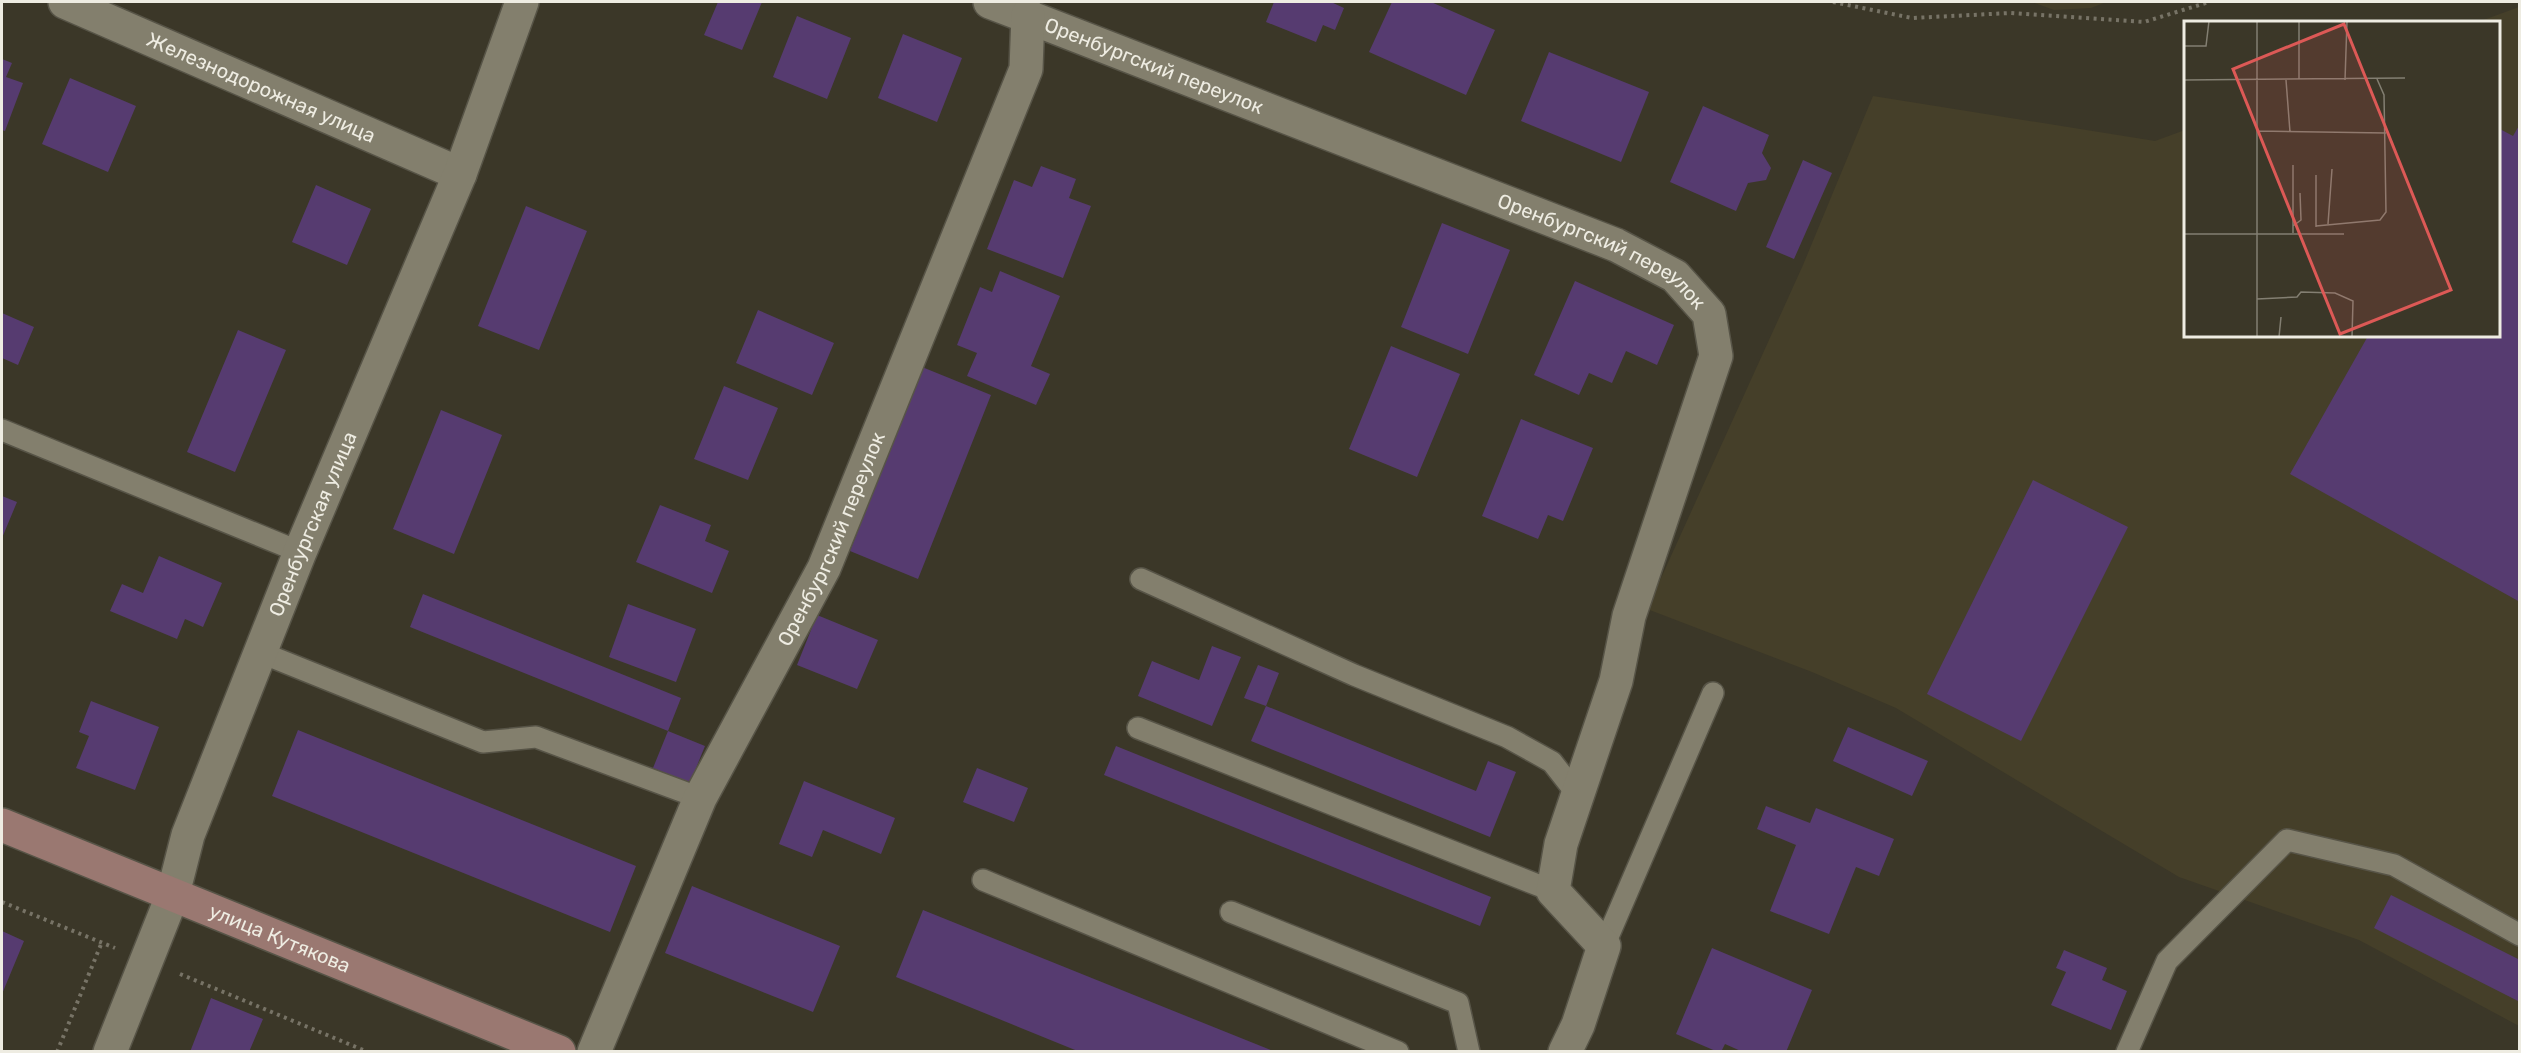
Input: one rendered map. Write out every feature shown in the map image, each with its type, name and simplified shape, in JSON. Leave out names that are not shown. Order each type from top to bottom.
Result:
[{"type":"main road","name":"улица Кутякова","points":[[2,825],[559,1052]]},
{"type":"street","name":"Железнодорожная улица","points":[[65,2],[460,174]]},
{"type":"street","name":"Оренбургская улица","points":[[110,1052],[173,894],[188,835],[262,653],[300,552],[460,174],[522,2]]},
{"type":"street","name":"Оренбургский переулок","points":[[990,2],[1616,245],[1675,276],[1709,314],[1716,356],[1629,616],[1616,681],[1561,844],[1553,891]]},
{"type":"street","name":"Оренбургский переулок","points":[[594,1052],[700,798],[824,568],[1026,69],[1028,15]]},
{"type":"street","points":[[1553,891],[1604,946],[1578,1025],[1565,1052]]},
{"type":"lane","points":[[2,430],[300,552]]},
{"type":"lane","points":[[1141,579],[1354,675],[1507,737],[1552,762],[1577,794]]},
{"type":"lane","points":[[262,653],[483,742],[536,737],[700,798]]},
{"type":"lane","points":[[1604,946],[1713,693]]},
{"type":"lane","points":[[1138,728],[1553,891]]},
{"type":"lane","points":[[2127,1052],[2167,961],[2287,840],[2394,865],[2520,935]]},
{"type":"lane","points":[[983,880],[1398,1052]]},
{"type":"lane","points":[[1231,912],[1458,1003],[1468,1052]]},
{"type":"path","points":[[1833,2],[1912,18],[2011,13],[2144,22],[2209,2]]},
{"type":"path","points":[[2,902],[368,1052]]},
{"type":"path","points":[[57,1052],[102,942]]},
{"type":"shaded area","points":[[2032,2],[2106,2],[2091,8],[2054,10]]},
{"type":"shaded area","points":[[2519,7],[2519,1026],[2359,940],[2179,877],[1896,708],[1812,672],[1647,609],[1803,265],[1873,96],[2155,141],[2184,130],[2184,338],[2500,338],[2500,21],[2481,21]]},
{"type":"building","points":[[718,2],[762,2],[742,50],[704,35]]},
{"type":"building","points":[[1274,2],[1331,2],[1344,8],[1335,30],[1323,25],[1316,42],[1266,22]]},
{"type":"building","points":[[1392,2],[1431,2],[1495,30],[1466,95],[1369,52]]},
{"type":"building","points":[[797,16],[851,38],[827,99],[773,77]]},
{"type":"building","points":[[903,34],[962,58],[937,122],[878,98]]},
{"type":"building","points":[[1549,52],[1649,92],[1621,162],[1521,121]]},
{"type":"building","points":[[2,59],[12,63],[6,77],[23,83],[5,131],[2,130]]},
{"type":"building","points":[[70,78],[136,106],[108,172],[42,144]]},
{"type":"building","points":[[1703,106],[1769,135],[1762,153],[1771,168],[1766,180],[1748,183],[1736,211],[1670,182]]},
{"type":"building","points":[[2520,124],[2520,602],[2290,474],[2367,338],[2500,338],[2500,129],[2513,136]]},
{"type":"building","points":[[1803,160],[1832,173],[1794,259],[1766,247]]},
{"type":"building","points":[[1041,166],[1076,179],[1069,198],[1091,206],[1063,278],[987,249],[1014,180],[1032,187]]},
{"type":"building","points":[[316,185],[371,209],[347,265],[292,242]]},
{"type":"building","points":[[526,206],[587,231],[539,350],[478,326]]},
{"type":"building","points":[[1442,223],[1510,250],[1468,354],[1401,327]]},
{"type":"building","points":[[1000,271],[1060,296],[1031,366],[1050,374],[1036,405],[967,376],[977,353],[957,345],[980,287],[992,292]]},
{"type":"building","points":[[1575,281],[1674,325],[1657,365],[1626,351],[1612,383],[1589,373],[1579,395],[1534,375]]},
{"type":"building","points":[[758,310],[834,343],[812,395],[736,363]]},
{"type":"building","points":[[2,313],[34,327],[18,365],[2,358]]},
{"type":"building","points":[[238,330],[286,350],[235,472],[187,452]]},
{"type":"building","points":[[1391,346],[1460,374],[1417,477],[1349,449]]},
{"type":"building","points":[[922,367],[991,395],[918,579],[850,551]]},
{"type":"building","points":[[724,386],[778,408],[748,480],[694,459]]},
{"type":"building","points":[[441,410],[502,435],[454,554],[393,529]]},
{"type":"building","points":[[1521,419],[1593,448],[1563,521],[1548,515],[1538,539],[1482,516]]},
{"type":"building","points":[[2033,480],[2128,527],[2021,741],[1927,694]]},
{"type":"building","points":[[2,496],[17,502],[2,538]]},
{"type":"building","points":[[660,505],[711,525],[705,541],[729,551],[712,593],[636,562]]},
{"type":"building","points":[[159,556],[222,583],[203,627],[185,619],[177,639],[110,611],[122,584],[143,593]]},
{"type":"building","points":[[423,594],[681,698],[668,731],[410,627]]},
{"type":"building","points":[[628,604],[696,629],[676,682],[609,657]]},
{"type":"building","points":[[817,615],[878,640],[857,689],[797,665]]},
{"type":"building","points":[[1212,646],[1241,657],[1212,726],[1138,696],[1152,661],[1199,680]]},
{"type":"building","points":[[1258,665],[1279,673],[1266,706],[1244,698]]},
{"type":"building","points":[[91,701],[159,727],[135,790],[76,768],[89,736],[79,732]]},
{"type":"building","points":[[1266,706],[1476,791],[1488,761],[1516,772],[1490,837],[1251,741]]},
{"type":"building","points":[[1848,727],[1928,761],[1912,796],[1833,761]]},
{"type":"building","points":[[298,730],[636,866],[610,932],[272,796]]},
{"type":"building","points":[[668,731],[705,746],[690,783],[653,768]]},
{"type":"building","points":[[1116,746],[1491,897],[1480,926],[1104,775]]},
{"type":"building","points":[[977,768],[1028,788],[1014,822],[963,802]]},
{"type":"building","points":[[804,781],[895,818],[881,854],[823,830],[812,857],[779,844]]},
{"type":"building","points":[[1766,806],[1810,823],[1816,808],[1894,839],[1879,876],[1856,867],[1829,934],[1770,911],[1796,845],[1757,829]]},
{"type":"building","points":[[692,886],[840,946],[813,1012],[665,953]]},
{"type":"building","points":[[2391,895],[2520,960],[2520,1002],[2374,928]]},
{"type":"building","points":[[923,910],[1273,1052],[1080,1052],[896,977]]},
{"type":"building","points":[[2,931],[24,941],[2,994]]},
{"type":"building","points":[[1712,948],[1812,990],[1786,1052],[1743,1052],[1725,1044],[1721,1052],[1718,1052],[1676,1034]]},
{"type":"building","points":[[2064,950],[2107,968],[2102,980],[2127,991],[2111,1030],[2051,1005],[2066,972],[2056,968]]},
{"type":"building","points":[[211,998],[263,1019],[249,1052],[190,1052]]}]
